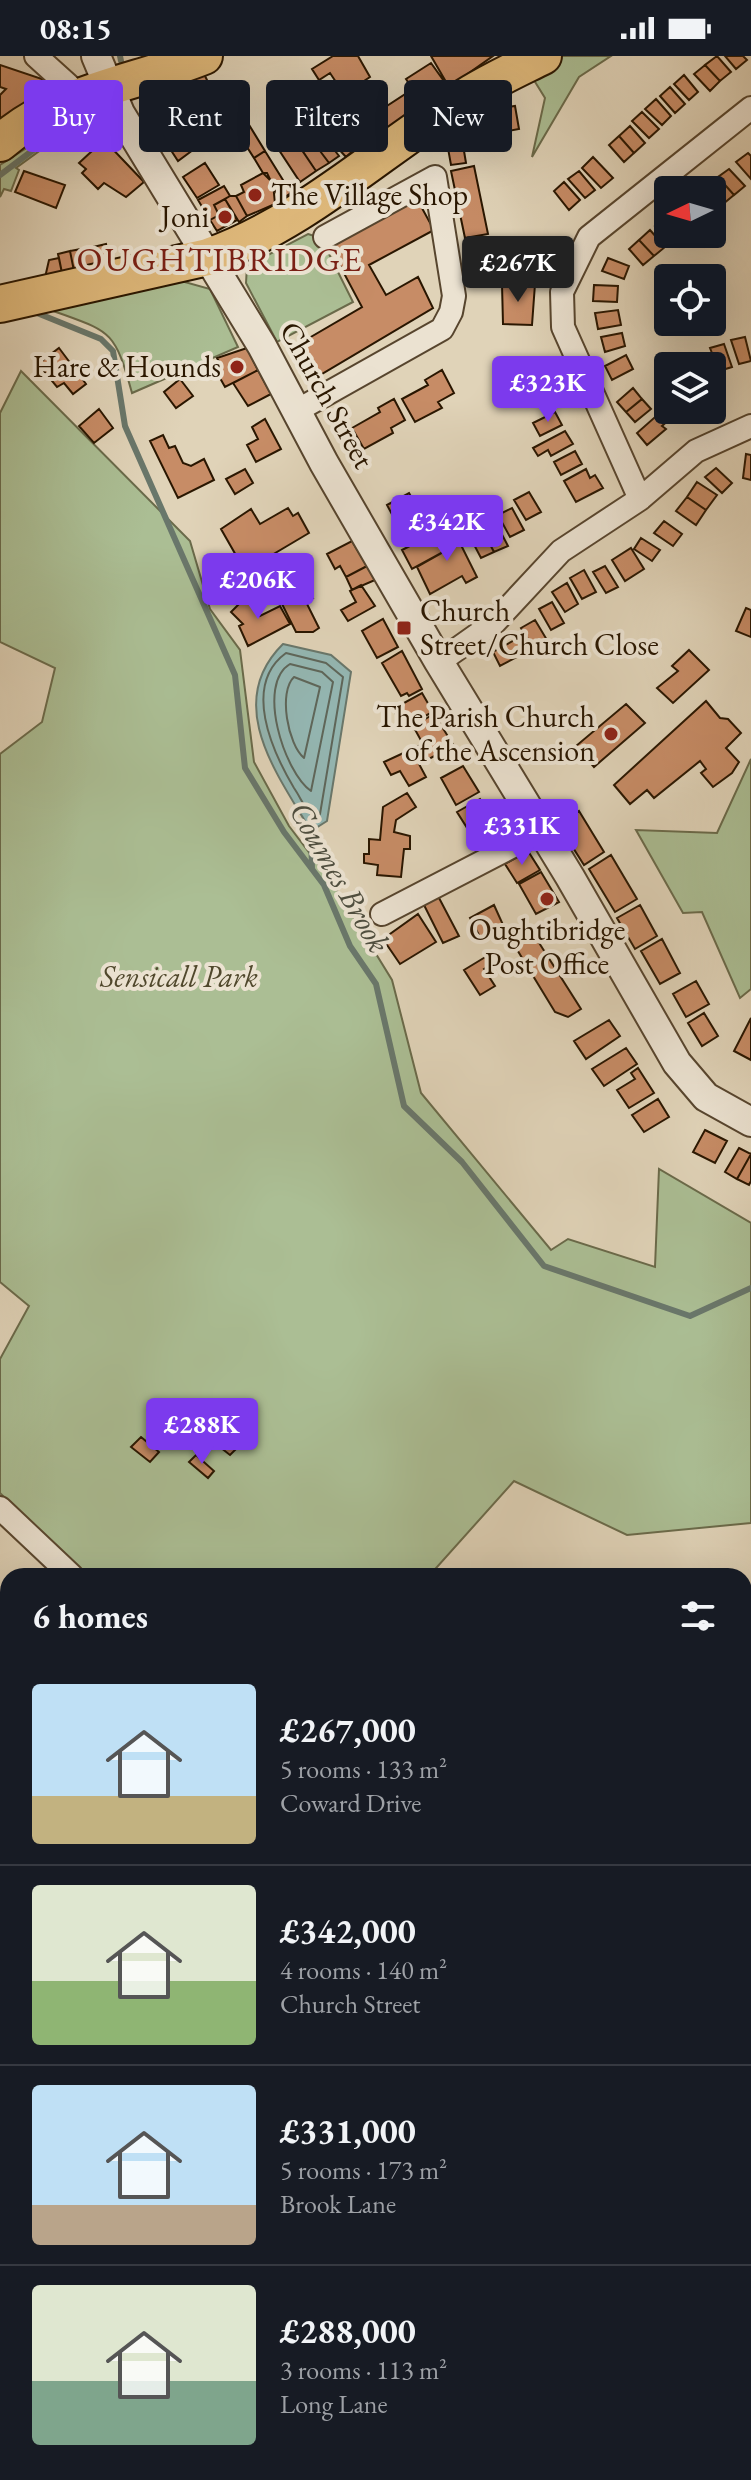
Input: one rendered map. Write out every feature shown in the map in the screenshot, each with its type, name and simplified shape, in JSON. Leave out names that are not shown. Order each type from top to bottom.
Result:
[{"type":"main road","points":[[101,66],[151,75],[204,56]]},
{"type":"main road","points":[[0,304],[208,257],[242,245],[275,227],[472,93],[543,56]]},
{"type":"main road","points":[[0,143],[24,128]]},
{"type":"street","points":[[36,56],[62,80]]},
{"type":"street","name":"Church Street","points":[[101,66],[120,113],[298,410],[324,463],[439,662],[677,1063],[706,1097],[751,1122]]},
{"type":"street","points":[[640,499],[563,327],[562,292],[589,237],[751,108]]},
{"type":"street","points":[[298,410],[442,329],[451,312],[454,296],[435,177],[325,237]]},
{"type":"street","points":[[439,662],[494,623],[561,551],[640,499],[696,451],[751,426]]},
{"type":"street","points":[[382,914],[542,831]]},
{"type":"street","points":[[0,1508],[64,1568]]},
{"type":"green space","points":[[519,56],[611,56],[579,77],[532,157],[545,98]]},
{"type":"green space","points":[[24,150],[38,152],[16,168],[19,170],[11,191],[4,189],[0,197],[0,165]]},
{"type":"green space","points":[[308,234],[321,238],[353,302],[277,342],[246,283],[247,266]]},
{"type":"green space","points":[[174,279],[210,289],[238,347],[132,393],[120,355],[106,335],[97,328],[48,309]]},
{"type":"green space","name":"Sensicall Park","points":[[21,371],[190,541],[210,609],[240,650],[254,762],[289,826],[333,884],[392,980],[421,1093],[551,1250],[568,1239],[655,1267],[659,1169],[751,1223],[751,1523],[627,1535],[514,1481],[436,1568],[75,1568],[0,1493],[0,1359],[29,1306],[0,1282],[0,754],[42,722],[55,668],[0,642],[0,413]]},
{"type":"green space","points":[[751,759],[751,989],[740,998],[702,912],[683,913],[636,830],[717,833]]},
{"type":"water","points":[[283,644],[331,655],[351,672],[327,821],[311,831],[271,762],[257,714],[257,690],[266,667]]},
{"type":"building","points":[[333,56],[358,56],[370,77],[365,80],[335,80],[330,73],[319,80],[312,69]]},
{"type":"building","points":[[431,56],[493,56],[459,80],[445,80]]},
{"type":"building","points":[[717,56],[731,72],[720,81],[705,65]]},
{"type":"building","points":[[725,56],[743,56],[747,60],[736,69]]},
{"type":"building","points":[[431,63],[443,80],[407,80]]},
{"type":"building","points":[[0,65],[45,80],[24,80],[24,108],[0,129],[0,95],[6,89],[0,87]]},
{"type":"building","points":[[705,65],[720,81],[710,91],[694,74]]},
{"type":"building","points":[[204,74],[207,80],[191,80]]},
{"type":"building","points":[[684,75],[698,92],[689,100],[674,84]]},
{"type":"building","points":[[670,87],[685,104],[675,113],[660,96]]},
{"type":"building","points":[[404,95],[404,118],[388,129],[388,105]]},
{"type":"building","points":[[656,99],[671,116],[662,125],[645,109]]},
{"type":"building","points":[[512,106],[515,106],[519,129],[512,130]]},
{"type":"building","points":[[642,112],[659,129],[649,138],[632,121]]},
{"type":"building","points":[[250,126],[265,151],[254,158],[250,152]]},
{"type":"building","points":[[630,126],[645,143],[634,153],[619,136]]},
{"type":"building","points":[[619,136],[634,153],[624,162],[609,145]]},
{"type":"building","points":[[265,151],[291,193],[280,200],[267,173],[263,173],[254,158]]},
{"type":"building","points":[[91,152],[115,152],[144,182],[126,197],[104,183],[98,189],[82,173],[86,169],[79,163]]},
{"type":"building","points":[[172,152],[190,152],[178,161]]},
{"type":"building","points":[[280,152],[303,152],[316,171],[300,182]]},
{"type":"building","points":[[303,152],[321,152],[329,163],[316,171]]},
{"type":"building","points":[[321,152],[336,152],[339,156],[329,163]]},
{"type":"building","points":[[449,152],[464,152],[466,163],[451,165]]},
{"type":"building","points":[[748,153],[751,156],[751,179],[736,162]]},
{"type":"building","points":[[593,157],[613,178],[601,188],[582,168]]},
{"type":"building","points":[[205,163],[219,185],[197,198],[183,177]]},
{"type":"building","points":[[474,166],[488,234],[465,238],[451,171]]},
{"type":"building","points":[[729,169],[745,186],[734,195],[726,186],[726,176],[719,176]]},
{"type":"building","points":[[24,171],[65,185],[56,208],[15,192]]},
{"type":"building","points":[[579,171],[595,190],[585,198],[568,179]]},
{"type":"building","points":[[263,173],[273,183],[275,204],[247,216],[236,196],[244,192],[241,185]]},
{"type":"building","points":[[564,182],[580,200],[569,210],[554,191]]},
{"type":"building","points":[[224,186],[230,196],[214,205],[219,215],[210,220],[198,200]]},
{"type":"building","points":[[726,186],[734,195],[726,202]]},
{"type":"building","points":[[236,196],[247,216],[239,222],[225,199]]},
{"type":"building","name":"Joni","points":[[225,199],[237,220],[217,231],[210,220],[219,215],[214,205]]},
{"type":"building","points":[[417,199],[434,230],[369,265],[386,295],[418,277],[433,308],[315,378],[297,345],[362,307],[330,247]]},
{"type":"building","points":[[650,230],[654,235],[654,248],[664,248],[654,256],[639,240]]},
{"type":"building","points":[[639,240],[654,256],[643,265],[629,249]]},
{"type":"building","points":[[106,244],[111,269],[98,271],[93,247]]},
{"type":"building","points":[[93,247],[98,271],[86,274],[81,249]]},
{"type":"building","points":[[81,249],[86,274],[75,276],[70,251]]},
{"type":"building","points":[[70,251],[75,276],[63,278],[58,254]]},
{"type":"building","points":[[59,258],[63,278],[44,282],[49,260]]},
{"type":"building","points":[[608,258],[629,266],[624,279],[602,271]]},
{"type":"building","points":[[502,284],[535,284],[532,325],[503,324]]},
{"type":"building","points":[[594,285],[618,286],[617,302],[593,301]]},
{"type":"building","points":[[618,310],[621,325],[598,329],[595,313]]},
{"type":"building","points":[[622,333],[625,346],[605,352],[601,337]]},
{"type":"building","points":[[745,337],[751,361],[739,364],[731,340]]},
{"type":"building","points":[[724,344],[732,367],[726,369],[726,352],[712,352],[710,348]]},
{"type":"building","points":[[59,348],[86,384],[73,394],[64,383],[57,387],[38,364]]},
{"type":"building","name":"Hare & Hounds","points":[[247,348],[258,370],[225,387],[215,369],[221,365],[217,358]]},
{"type":"building","points":[[626,355],[633,369],[612,380],[605,366]]},
{"type":"building","points":[[258,370],[271,394],[248,406],[233,383]]},
{"type":"building","points":[[442,370],[454,393],[438,402],[442,408],[415,422],[402,399],[428,385],[425,380]]},
{"type":"building","points":[[180,379],[193,396],[176,408],[164,392]]},
{"type":"building","points":[[633,388],[642,399],[626,412],[617,402]]},
{"type":"building","points":[[394,399],[405,420],[391,428],[393,433],[364,449],[352,428],[380,412],[378,408]]},
{"type":"building","points":[[642,399],[651,409],[635,422],[626,412]]},
{"type":"building","points":[[99,409],[113,428],[94,443],[79,426]]},
{"type":"building","points":[[555,412],[562,425],[540,436],[533,423]]},
{"type":"building","points":[[654,418],[654,424],[664,424],[662,426],[666,429],[647,445],[637,433]]},
{"type":"building","points":[[265,419],[281,449],[256,462],[247,445],[258,439],[252,427]]},
{"type":"building","points":[[565,431],[573,444],[551,456],[548,450],[538,456],[533,448]]},
{"type":"building","points":[[163,435],[169,448],[175,446],[183,463],[191,466],[204,459],[214,480],[178,498],[150,441]]},
{"type":"building","points":[[575,451],[582,464],[561,475],[554,462]]},
{"type":"building","points":[[746,454],[751,455],[751,480],[743,478]]},
{"type":"building","points":[[716,468],[732,483],[722,493],[705,477]]},
{"type":"building","points":[[245,469],[253,483],[235,494],[226,479]]},
{"type":"building","points":[[586,469],[590,478],[595,475],[603,488],[576,502],[564,481]]},
{"type":"building","points":[[697,482],[717,495],[706,510],[687,497]]},
{"type":"building","points":[[529,492],[541,512],[526,520],[514,500]]},
{"type":"building","points":[[409,493],[432,534],[409,546],[387,505]]},
{"type":"building","points":[[687,497],[706,510],[696,525],[676,511]]},
{"type":"building","points":[[288,508],[293,516],[298,513],[309,533],[245,571],[221,529],[251,509],[260,524]]},
{"type":"building","points":[[512,508],[524,530],[510,537],[498,515]]},
{"type":"building","points":[[664,521],[682,534],[673,546],[654,533]]},
{"type":"building","points":[[451,525],[477,577],[466,583],[462,576],[430,594],[417,567],[445,551],[435,533]]},
{"type":"building","points":[[497,525],[508,546],[494,552],[483,531]]},
{"type":"building","points":[[483,531],[494,552],[481,558],[470,537]]},
{"type":"building","points":[[435,533],[445,551],[412,569],[402,550]]},
{"type":"building","points":[[641,538],[660,550],[652,561],[634,549]]},
{"type":"building","points":[[352,541],[367,566],[346,577],[340,566],[335,569],[327,554]]},
{"type":"building","points":[[631,548],[644,569],[625,581],[612,560]]},
{"type":"building","points":[[367,566],[375,580],[352,590],[346,577]]},
{"type":"building","points":[[605,566],[618,587],[606,593],[593,572]]},
{"type":"building","points":[[584,570],[596,592],[582,599],[570,578]]},
{"type":"building","points":[[298,571],[313,598],[306,602],[319,628],[313,632],[296,632],[272,584]]},
{"type":"building","points":[[567,583],[578,604],[565,612],[552,592]]},
{"type":"building","points":[[361,585],[375,606],[348,621],[341,610],[356,602],[350,591]]},
{"type":"building","points":[[250,593],[258,602],[254,605],[260,616],[280,606],[290,624],[248,646],[239,626],[243,624],[231,612]]},
{"type":"building","points":[[552,602],[564,623],[551,630],[539,609]]},
{"type":"building","points":[[746,608],[751,610],[751,637],[736,631]]},
{"type":"building","points":[[383,619],[398,647],[377,658],[362,631]]},
{"type":"building","points":[[535,620],[547,640],[533,647],[521,628]]},
{"type":"building","points":[[520,637],[528,651],[500,666],[493,652]]},
{"type":"building","points":[[689,650],[709,670],[673,703],[657,688],[678,671],[672,666]]},
{"type":"building","points":[[402,651],[422,689],[409,696],[407,693],[401,696],[382,663]]},
{"type":"building","points":[[422,693],[433,712],[403,727],[393,709]]},
{"type":"building","points":[[706,701],[720,718],[728,719],[741,733],[726,748],[739,762],[732,773],[713,787],[701,773],[706,769],[700,761],[654,798],[647,790],[630,804],[614,785]]},
{"type":"building","name":"The Parish Church of the Ascension","points":[[626,704],[645,723],[594,767],[576,746]]},
{"type":"building","points":[[434,714],[454,746],[419,764],[426,777],[409,786],[400,771],[391,775],[384,762],[423,744],[413,726]]},
{"type":"building","points":[[463,766],[479,792],[456,805],[441,778]]},
{"type":"building","points":[[407,793],[416,807],[396,820],[394,832],[410,836],[410,849],[404,849],[401,877],[377,875],[378,865],[364,863],[364,854],[369,854],[369,839],[380,840],[383,807]]},
{"type":"building","points":[[480,799],[503,838],[481,850],[457,812]]},
{"type":"building","points":[[579,811],[604,852],[584,865],[558,824]]},
{"type":"building","points":[[528,851],[540,870],[517,883],[505,864]]},
{"type":"building","points":[[611,855],[637,899],[615,912],[589,869]]},
{"type":"building","points":[[541,872],[559,902],[536,914],[519,884]]},
{"type":"building","points":[[438,896],[459,936],[443,943],[423,903]]},
{"type":"building","points":[[494,905],[504,927],[481,939],[470,918]]},
{"type":"building","points":[[640,905],[657,936],[635,949],[617,918]]},
{"type":"building","points":[[418,914],[436,942],[400,964],[383,939]]},
{"type":"building","points":[[529,927],[581,1009],[568,1017],[555,1012],[510,938]]},
{"type":"building","points":[[662,939],[680,973],[660,984],[641,951]]},
{"type":"building","points":[[487,956],[492,964],[484,969],[495,986],[480,995],[464,970]]},
{"type":"building","points":[[696,981],[709,1004],[686,1017],[673,994]]},
{"type":"building","points":[[704,1013],[718,1036],[702,1046],[688,1023]]},
{"type":"building","points":[[751,1018],[751,1060],[734,1051]]},
{"type":"building","points":[[609,1020],[620,1036],[586,1059],[574,1041]]},
{"type":"building","points":[[626,1048],[637,1064],[604,1086],[592,1069]]},
{"type":"building","points":[[638,1068],[654,1093],[629,1108],[617,1090],[635,1079],[631,1073]]},
{"type":"building","points":[[658,1099],[669,1117],[644,1132],[632,1115]]},
{"type":"building","points":[[705,1130],[727,1141],[715,1163],[693,1152]]},
{"type":"building","points":[[739,1148],[751,1154],[737,1179],[725,1172]]},
{"type":"building","points":[[751,1154],[751,1181],[749,1185],[737,1179]]},
{"type":"building","points":[[165,1405],[204,1436],[193,1448],[154,1419]]},
{"type":"building","points":[[219,1433],[237,1448],[230,1455],[211,1440]]},
{"type":"building","points":[[141,1437],[159,1452],[150,1462],[131,1447]]},
{"type":"building","points":[[196,1455],[214,1471],[208,1478],[189,1462]]},
{"type":"waterway","name":"Coumes Brook","points":[[120,56],[121,61]]},
{"type":"waterway","name":"Coumes Brook","points":[[0,175],[30,152]]},
{"type":"waterway","name":"Coumes Brook","points":[[37,313],[101,339],[113,351],[125,426],[235,675],[245,768],[284,832],[324,885],[350,946],[376,984],[404,1106],[462,1162],[544,1266],[690,1316],[751,1288]]},
{"type":"waterway","points":[[311,831],[312,869]]},
{"type":"place","name":"The Village Shop","points":[[255,195]]},
{"type":"place","name":"Joni","points":[[225,217]]},
{"type":"place","name":"Hare & Hounds","points":[[237,367]]},
{"type":"place","name":"Church Street/Church Close","points":[[404,628]]},
{"type":"place","name":"The Parish Church of the Ascension","points":[[611,734]]},
{"type":"place","name":"Oughtibridge Post Office","points":[[547,899]]},
{"type":"district","name":"OUGHTIBRIDGE","points":[[220,259]]}]
